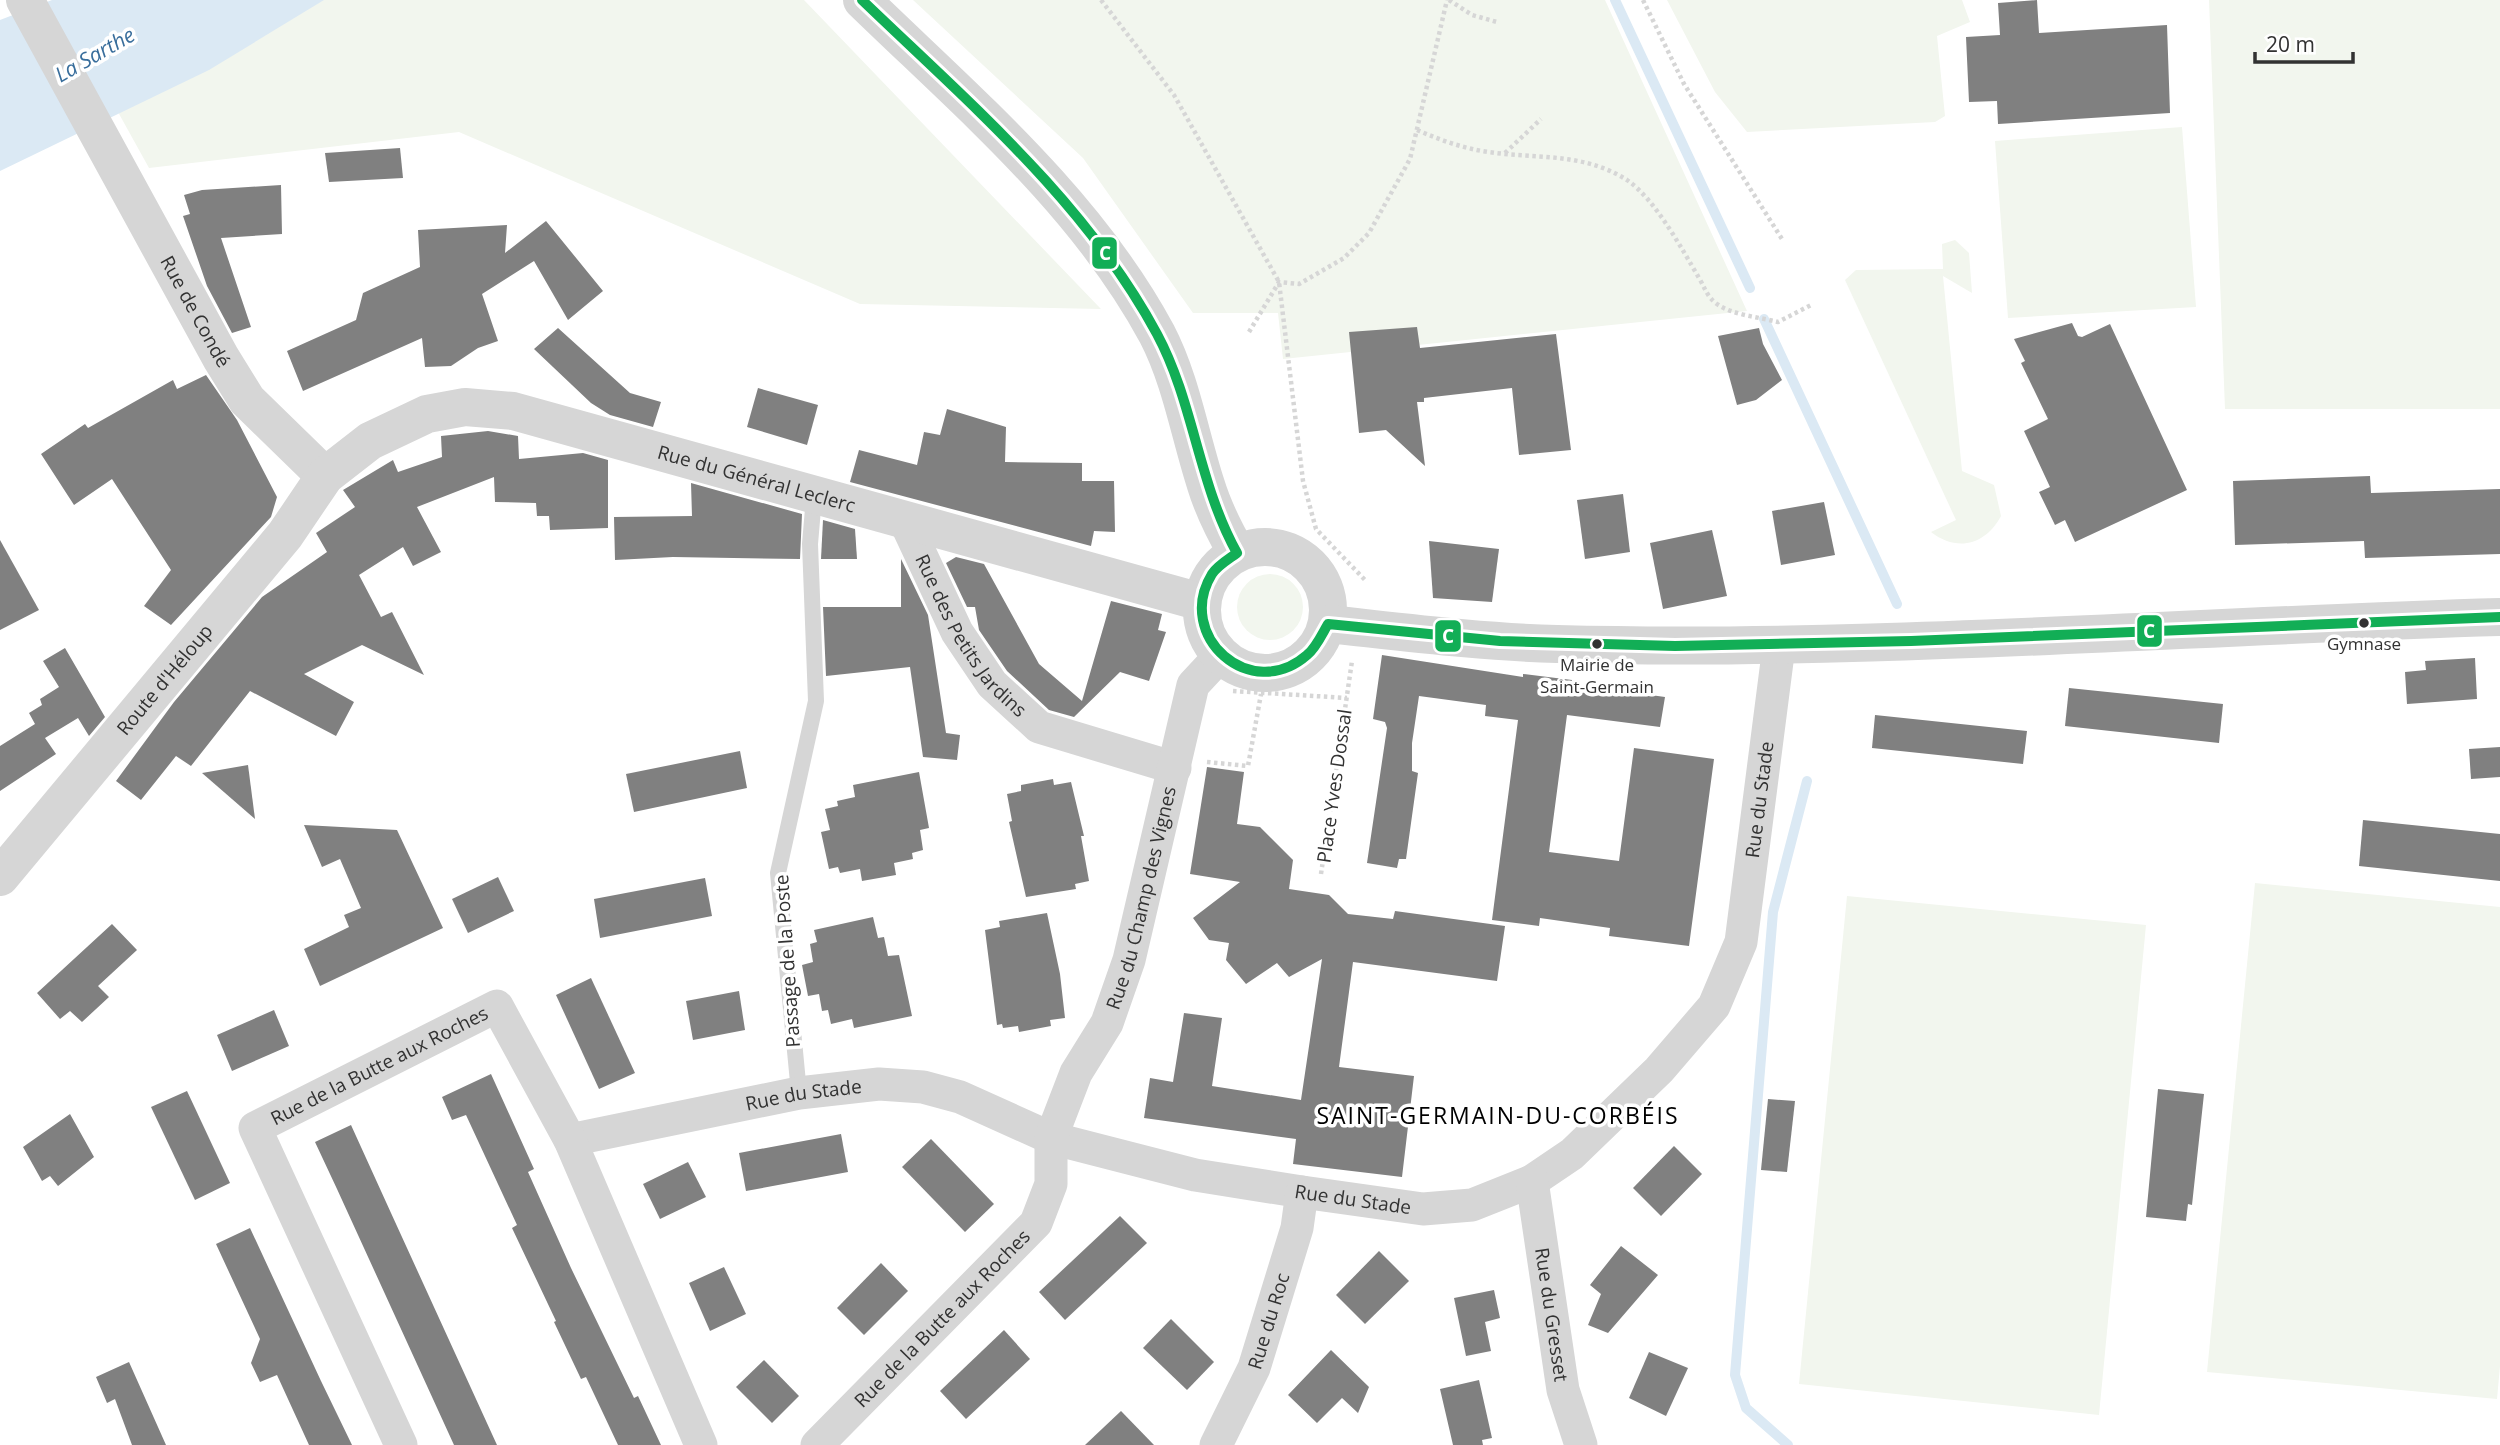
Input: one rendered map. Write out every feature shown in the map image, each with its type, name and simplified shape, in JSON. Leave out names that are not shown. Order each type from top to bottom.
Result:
[{"type":"street","name":"Rue de Condé","points":[[25,0],[221,358],[247,400],[325,476]]},
{"type":"street","points":[[862,0],[1034,168],[1077,215],[1114,264],[1158,335],[1186,414],[1207,488],[1237,553]]},
{"type":"street","name":"Rue du Général Leclerc","points":[[325,476],[370,441],[427,414],[465,407],[513,411],[814,497],[1202,602]]},
{"type":"street","name":"Route d'Héloup","points":[[0,877],[285,535],[325,476]]},
{"type":"street","name":"Rue des Petits Jardins","points":[[905,522],[957,632],[992,684],[1040,727],[1177,758]]},
{"type":"street","points":[[1262,546],[1287,550],[1312,567],[1327,594],[1328,624],[1319,645],[1303,661],[1283,671],[1261,674],[1211,666],[1202,602],[1213,573],[1237,553],[1262,546]]},
{"type":"street","points":[[1328,624],[1553,644],[1779,646],[2500,617]]},
{"type":"street","name":"Rue du Stade","points":[[570,1140],[799,1093],[879,1084],[923,1087],[960,1097],[1051,1138],[1195,1175],[1303,1192],[1423,1209],[1472,1205],[1532,1181],[1572,1154],[1659,1070],[1714,1006],[1741,942],[1779,646]]},
{"type":"street","name":"Rue du Champ des Vignes","points":[[1051,1138],[1076,1073],[1107,1023],[1129,960],[1194,684],[1211,666]]},
{"type":"street","name":"Rue de la Butte aux Roches","points":[[401,1445],[255,1128],[497,1006],[570,1140],[701,1445]]},
{"type":"street","name":"Rue de la Butte aux Roches","points":[[817,1445],[1036,1223],[1051,1184],[1051,1138]]},
{"type":"street","name":"Rue du Gresset","points":[[1532,1181],[1563,1390],[1581,1445]]},
{"type":"street","name":"Rue du Roc","points":[[1216,1445],[1254,1368],[1297,1228],[1303,1192]]},
{"type":"lane","name":"Passage de la Poste","points":[[799,1093],[778,873],[816,701],[810,544],[814,497]]},
{"type":"path","points":[[1101,0],[1174,95],[1279,282],[1303,481],[1316,529],[1366,581]]},
{"type":"path","points":[[1279,282],[1299,284],[1344,258],[1369,233],[1410,159],[1448,0],[1472,15],[1497,22]]},
{"type":"path","points":[[1643,0],[1685,84],[1783,239]]},
{"type":"path","points":[[1504,153],[1541,119]]},
{"type":"path","points":[[1417,130],[1450,144],[1504,153],[1581,160],[1629,181],[1671,232],[1709,298],[1720,306],[1778,322],[1813,304]]},
{"type":"path","points":[[1249,332],[1279,282]]},
{"type":"path","name":"Place Yves Dossal","points":[[1321,874],[1353,656]]},
{"type":"path","name":"Place Yves Dossal","points":[[1211,666],[1214,688],[1261,694],[1347,698]]},
{"type":"path","points":[[1177,758],[1201,751],[1199,761],[1248,766],[1261,694]]},
{"type":"shaded area","points":[[289,0],[804,0],[1101,309],[860,304],[459,132],[149,168],[113,103]]},
{"type":"shaded area","points":[[913,0],[1605,0],[1747,311],[1283,359],[1278,313],[1193,313],[1083,158]]},
{"type":"shaded area","points":[[1667,0],[1962,0],[1970,22],[1937,36],[1945,116],[1935,122],[1747,132],[1715,92]]},
{"type":"shaded area","points":[[2209,0],[2500,0],[2500,409],[2225,409]]},
{"type":"shaded area","points":[[2182,127],[2196,307],[2008,318],[1995,141]]},
{"type":"shaded area","points":[[1955,240],[1969,253],[1972,293],[1943,276],[1962,471],[1994,485],[2001,516],[1988,533],[1979,539],[1961,544],[1931,532],[1956,520],[1845,280],[1856,270],[1943,269],[1942,244]]},
{"type":"shaded area","points":[[1270,574],[1283,577],[1293,584],[1300,594],[1303,607],[1300,620],[1293,630],[1283,637],[1270,640],[1257,637],[1247,630],[1240,620],[1237,607],[1240,594],[1247,584],[1257,577]]},
{"type":"shaded area","points":[[2255,883],[2500,907],[2500,1366],[2497,1399],[2207,1372]]},
{"type":"shaded area","points":[[1847,896],[2146,925],[2099,1415],[1799,1384]]},
{"type":"water","name":"La Sarthe","points":[[52,0],[324,0],[209,70],[0,171],[0,20]]},
{"type":"building","points":[[2037,0],[2039,33],[2167,25],[2170,113],[1998,124],[1997,101],[1969,102],[1966,37],[2000,35],[1998,3]]},
{"type":"building","points":[[400,148],[403,178],[329,182],[325,153]]},
{"type":"building","points":[[281,185],[282,234],[221,238],[251,327],[232,333],[207,286],[183,216],[190,214],[184,195],[202,190]]},
{"type":"building","points":[[546,221],[603,291],[568,320],[534,261],[482,294],[498,341],[478,348],[451,366],[425,367],[422,338],[303,391],[287,351],[356,320],[363,293],[420,267],[418,230],[507,225],[505,253]]},
{"type":"building","points":[[2072,323],[2078,336],[2082,337],[2110,324],[2187,490],[2075,542],[2065,520],[2055,525],[2039,492],[2050,487],[2024,431],[2048,419],[2021,363],[2025,361],[2014,339]]},
{"type":"building","points":[[1417,327],[1420,348],[1556,334],[1571,450],[1519,455],[1512,388],[1424,398],[1424,402],[1417,402],[1425,466],[1386,430],[1359,433],[1349,332]]},
{"type":"building","points":[[558,328],[630,393],[661,402],[653,427],[610,415],[591,403],[534,349]]},
{"type":"building","points":[[1759,328],[1763,344],[1782,380],[1756,400],[1737,405],[1718,336]]},
{"type":"building","points":[[206,375],[237,420],[277,497],[271,517],[171,625],[144,606],[171,570],[112,479],[74,505],[41,454],[85,424],[88,428],[173,380],[177,389]]},
{"type":"building","points":[[758,388],[818,405],[807,445],[747,427]]},
{"type":"building","points":[[947,409],[1006,427],[1005,462],[1082,463],[1082,481],[1114,481],[1115,532],[1094,531],[1091,546],[850,482],[859,450],[917,465],[924,432],[940,435]]},
{"type":"building","points":[[488,431],[518,436],[519,459],[583,453],[608,460],[608,528],[550,530],[549,516],[537,516],[536,503],[495,502],[494,477],[417,507],[441,552],[413,566],[403,547],[359,575],[381,617],[392,612],[424,675],[362,645],[304,674],[354,702],[336,736],[250,691],[191,766],[176,756],[141,800],[116,781],[174,702],[262,597],[327,552],[316,533],[355,507],[343,490],[393,460],[398,472],[442,457],[441,436]]},
{"type":"building","points":[[2370,476],[2371,493],[2500,489],[2500,554],[2365,558],[2364,541],[2235,545],[2233,481]]},
{"type":"building","points":[[691,483],[802,514],[800,559],[673,557],[615,560],[614,517],[692,516]]},
{"type":"building","points":[[1623,494],[1630,552],[1585,559],[1577,500]]},
{"type":"building","points":[[1824,502],[1835,555],[1781,565],[1772,511]]},
{"type":"building","points":[[823,520],[855,529],[857,559],[821,559]]},
{"type":"building","points":[[1712,530],[1727,596],[1663,609],[1650,543]]},
{"type":"building","points":[[0,540],[39,610],[0,630]]},
{"type":"building","points":[[1429,541],[1499,549],[1492,602],[1433,598]]},
{"type":"building","points":[[956,557],[984,564],[1039,664],[1082,701],[1111,601],[1162,614],[1158,630],[1166,632],[1149,681],[1120,672],[1074,717],[1049,710],[1007,671],[979,630],[975,607],[967,607],[946,563]]},
{"type":"building","points":[[901,559],[928,615],[946,733],[960,735],[957,760],[923,757],[910,667],[826,676],[823,607],[901,607]]},
{"type":"building","points":[[65,648],[105,717],[89,736],[78,718],[45,738],[56,754],[0,791],[0,746],[35,724],[29,713],[42,705],[40,699],[59,687],[43,661]]},
{"type":"building","points":[[1382,655],[1523,677],[1523,674],[1572,680],[1571,684],[1665,697],[1660,727],[1567,715],[1549,852],[1619,861],[1634,748],[1714,759],[1689,946],[1609,936],[1610,928],[1540,918],[1539,926],[1492,920],[1518,720],[1485,716],[1486,705],[1419,696],[1412,743],[1412,771],[1418,773],[1406,859],[1399,859],[1397,868],[1367,863],[1387,728],[1385,722],[1373,719]]},
{"type":"building","points":[[2475,658],[2477,699],[2407,704],[2405,672],[2426,670],[2425,661]]},
{"type":"building","points":[[2069,688],[2223,704],[2219,743],[2065,726]]},
{"type":"building","points":[[1875,715],[2027,731],[2023,764],[1872,748]]},
{"type":"building","points":[[2500,747],[2500,777],[2471,779],[2469,749]]},
{"type":"building","points":[[740,751],[747,788],[634,812],[626,774]]},
{"type":"building","points":[[248,765],[255,819],[202,773]]},
{"type":"building","points":[[1207,767],[1244,772],[1237,824],[1260,827],[1293,860],[1289,889],[1329,895],[1348,914],[1393,919],[1395,911],[1505,926],[1497,981],[1353,962],[1339,1067],[1414,1076],[1402,1177],[1293,1164],[1296,1139],[1144,1118],[1150,1078],[1173,1082],[1184,1013],[1222,1018],[1212,1086],[1301,1100],[1322,959],[1289,977],[1277,963],[1246,984],[1226,960],[1229,943],[1209,940],[1193,918],[1240,882],[1190,874]]},
{"type":"building","points":[[919,772],[929,828],[920,830],[923,850],[912,853],[913,859],[894,863],[896,875],[862,881],[860,869],[840,873],[838,867],[829,869],[821,832],[830,830],[825,809],[838,806],[837,801],[855,797],[853,785]]},
{"type":"building","points":[[1053,779],[1054,785],[1071,782],[1084,836],[1081,836],[1089,881],[1075,884],[1076,889],[1026,897],[1009,822],[1012,821],[1007,794],[1021,791],[1021,785]]},
{"type":"building","points":[[2363,820],[2500,834],[2500,881],[2359,866]]},
{"type":"building","points":[[304,825],[397,830],[443,928],[320,986],[304,949],[349,927],[344,915],[361,908],[340,859],[322,867]]},
{"type":"building","points":[[498,877],[514,911],[468,933],[452,899]]},
{"type":"building","points":[[705,878],[712,916],[600,938],[594,899]]},
{"type":"building","points":[[1047,913],[1060,974],[1065,1018],[1050,1020],[1051,1026],[1019,1032],[1018,1026],[1003,1028],[1002,1024],[997,1025],[985,930],[1000,927],[999,921]]},
{"type":"building","points":[[873,917],[878,938],[884,937],[888,956],[899,955],[912,1016],[854,1028],[852,1019],[831,1024],[828,1010],[822,1011],[819,994],[808,996],[802,965],[813,962],[810,944],[817,942],[814,930]]},
{"type":"building","points":[[112,924],[137,950],[98,986],[109,997],[82,1022],[70,1011],[60,1019],[37,993]]},
{"type":"building","points":[[591,978],[635,1073],[599,1089],[556,995]]},
{"type":"building","points":[[739,991],[745,1030],[693,1040],[686,1001]]},
{"type":"building","points":[[274,1010],[289,1046],[232,1071],[217,1035]]},
{"type":"building","points":[[491,1074],[534,1169],[528,1172],[571,1268],[634,1398],[638,1396],[661,1445],[618,1445],[586,1377],[581,1379],[554,1322],[556,1321],[512,1228],[517,1225],[466,1115],[452,1120],[442,1097]]},
{"type":"building","points":[[2158,1089],[2204,1094],[2192,1205],[2188,1204],[2186,1221],[2146,1217]]},
{"type":"building","points":[[187,1091],[230,1183],[195,1200],[151,1107]]},
{"type":"building","points":[[1768,1099],[1795,1101],[1787,1172],[1761,1170]]},
{"type":"building","points":[[70,1114],[94,1157],[58,1186],[50,1176],[42,1181],[23,1147]]},
{"type":"building","points":[[351,1125],[497,1445],[454,1445],[315,1142]]},
{"type":"building","points":[[841,1134],[848,1172],[746,1191],[739,1153]]},
{"type":"building","points":[[931,1139],[994,1204],[965,1232],[902,1167]]},
{"type":"building","points":[[1674,1146],[1702,1174],[1661,1216],[1633,1188]]},
{"type":"building","points":[[688,1162],[706,1197],[660,1219],[643,1184]]},
{"type":"building","points":[[1120,1216],[1147,1243],[1065,1320],[1039,1292]]},
{"type":"building","points":[[250,1228],[352,1445],[309,1445],[277,1375],[260,1382],[251,1363],[260,1339],[216,1244]]},
{"type":"building","points":[[1621,1246],[1658,1275],[1608,1333],[1588,1325],[1601,1294],[1590,1285]]},
{"type":"building","points":[[1379,1251],[1409,1281],[1365,1324],[1336,1295]]},
{"type":"building","points":[[881,1263],[908,1291],[864,1335],[837,1308]]},
{"type":"building","points":[[724,1267],[746,1314],[710,1331],[689,1283]]},
{"type":"building","points":[[1494,1290],[1500,1318],[1485,1322],[1491,1351],[1466,1356],[1454,1298]]},
{"type":"building","points":[[1171,1319],[1214,1362],[1187,1390],[1143,1348]]},
{"type":"building","points":[[1004,1330],[1030,1359],[966,1419],[940,1391]]},
{"type":"building","points":[[1331,1350],[1369,1387],[1358,1413],[1342,1398],[1317,1423],[1288,1395]]},
{"type":"building","points":[[1649,1352],[1688,1368],[1666,1416],[1629,1398]]},
{"type":"building","points":[[764,1360],[799,1396],[772,1423],[736,1387]]},
{"type":"building","points":[[129,1362],[166,1445],[132,1445],[115,1399],[107,1403],[96,1377]]},
{"type":"building","points":[[1479,1380],[1492,1438],[1482,1440],[1483,1445],[1453,1445],[1440,1389]]},
{"type":"building","points":[[1121,1411],[1154,1445],[1085,1445]]},
{"type":"waterway","points":[[1615,0],[1750,288]]},
{"type":"waterway","points":[[1764,319],[1897,604]]},
{"type":"waterway","points":[[1788,1445],[1746,1408],[1735,1375],[1773,912],[1807,781]]},
{"type":"transit line","name":"C","points":[[862,0],[983,116],[1060,197],[1096,240],[1157,334],[1180,387],[1213,499],[1237,553],[1212,574],[1203,597],[1203,620],[1211,640],[1224,656],[1242,667],[1263,672],[1285,668],[1310,652],[1328,624],[1500,641],[1675,646],[1911,641],[2500,617]]},
{"type":"place","name":"Gymnase","points":[[2364,623]]},
{"type":"place","name":"Mairie de Saint-Germain","points":[[1597,644]]},
{"type":"district","name":"SAINT-GERMAIN-DU-CORBÉIS","points":[[1498,1116]]}]
